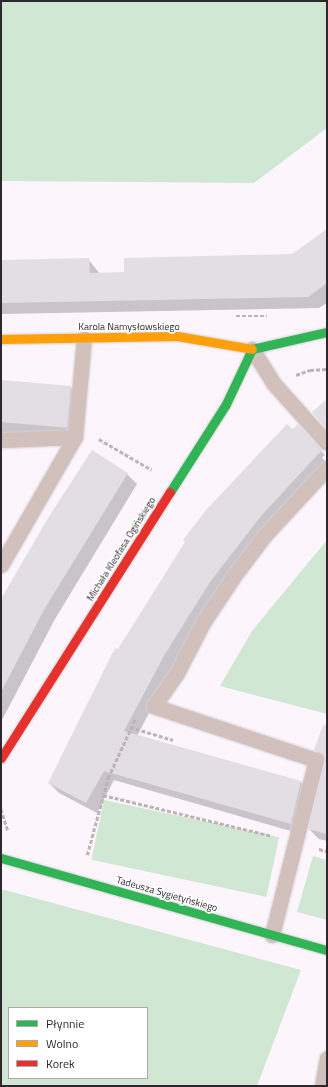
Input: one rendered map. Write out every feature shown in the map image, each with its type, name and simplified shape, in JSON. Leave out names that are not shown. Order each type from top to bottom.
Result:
[{"type":"street","name":"Karola Namysłowskiego","points":[[1,339],[177,336],[252,349],[327,332]]},
{"type":"street","name":"Michała Kleofasa Ogińskiego","points":[[1,758],[226,404],[252,349]]},
{"type":"street","name":"Tadeusza Sygietyńskiego","points":[[1,858],[327,950]]},
{"type":"lane","points":[[1,564],[76,437],[84,338]]},
{"type":"lane","points":[[252,349],[274,384],[327,443]]},
{"type":"lane","points":[[1,440],[76,437]]},
{"type":"lane","points":[[272,935],[316,760],[154,706],[177,673],[204,621],[234,576],[265,535],[327,468]]},
{"type":"lane","points":[[322,1086],[327,1058]]},
{"type":"path","points":[[76,437],[93,436],[152,471]]},
{"type":"path","points":[[148,477],[157,464]]},
{"type":"path","points":[[103,795],[327,851]]},
{"type":"green space","points":[[1,1],[327,1],[327,128],[254,183],[1,181]]},
{"type":"green space","points":[[327,540],[327,714],[220,686],[252,631]]},
{"type":"green space","points":[[104,800],[279,837],[266,897],[91,860]]},
{"type":"green space","points":[[313,856],[327,860],[327,920],[297,912]]},
{"type":"green space","points":[[1,889],[301,970],[257,1086],[1,1086]]},
{"type":"building","points":[[327,229],[327,283],[308,297],[1,303],[1,260],[89,258],[90,273],[124,272],[124,258],[292,254]]},
{"type":"building","points":[[1,380],[71,386],[67,428],[1,422]]},
{"type":"building","points":[[327,399],[327,430],[312,412]]},
{"type":"building","points":[[287,424],[293,429],[298,424],[322,450],[261,516],[210,582],[165,654],[124,731],[301,781],[291,824],[104,771],[86,803],[48,783],[115,648],[118,649],[185,542],[183,540],[206,510]]},
{"type":"building","points":[[92,450],[128,473],[45,608],[1,692],[1,599],[48,518]]},
{"type":"building","points":[[323,725],[327,725],[327,834],[308,829],[325,762],[323,754],[314,750]]},
{"type":"traffic: fast","points":[[252,349],[327,332]]},
{"type":"traffic: fast","points":[[170,492],[226,404],[252,349]]},
{"type":"traffic: fast","points":[[1,858],[327,950]]},
{"type":"traffic: slow","points":[[1,339],[177,336],[252,349]]},
{"type":"traffic: jam","points":[[1,758],[170,492]]}]
